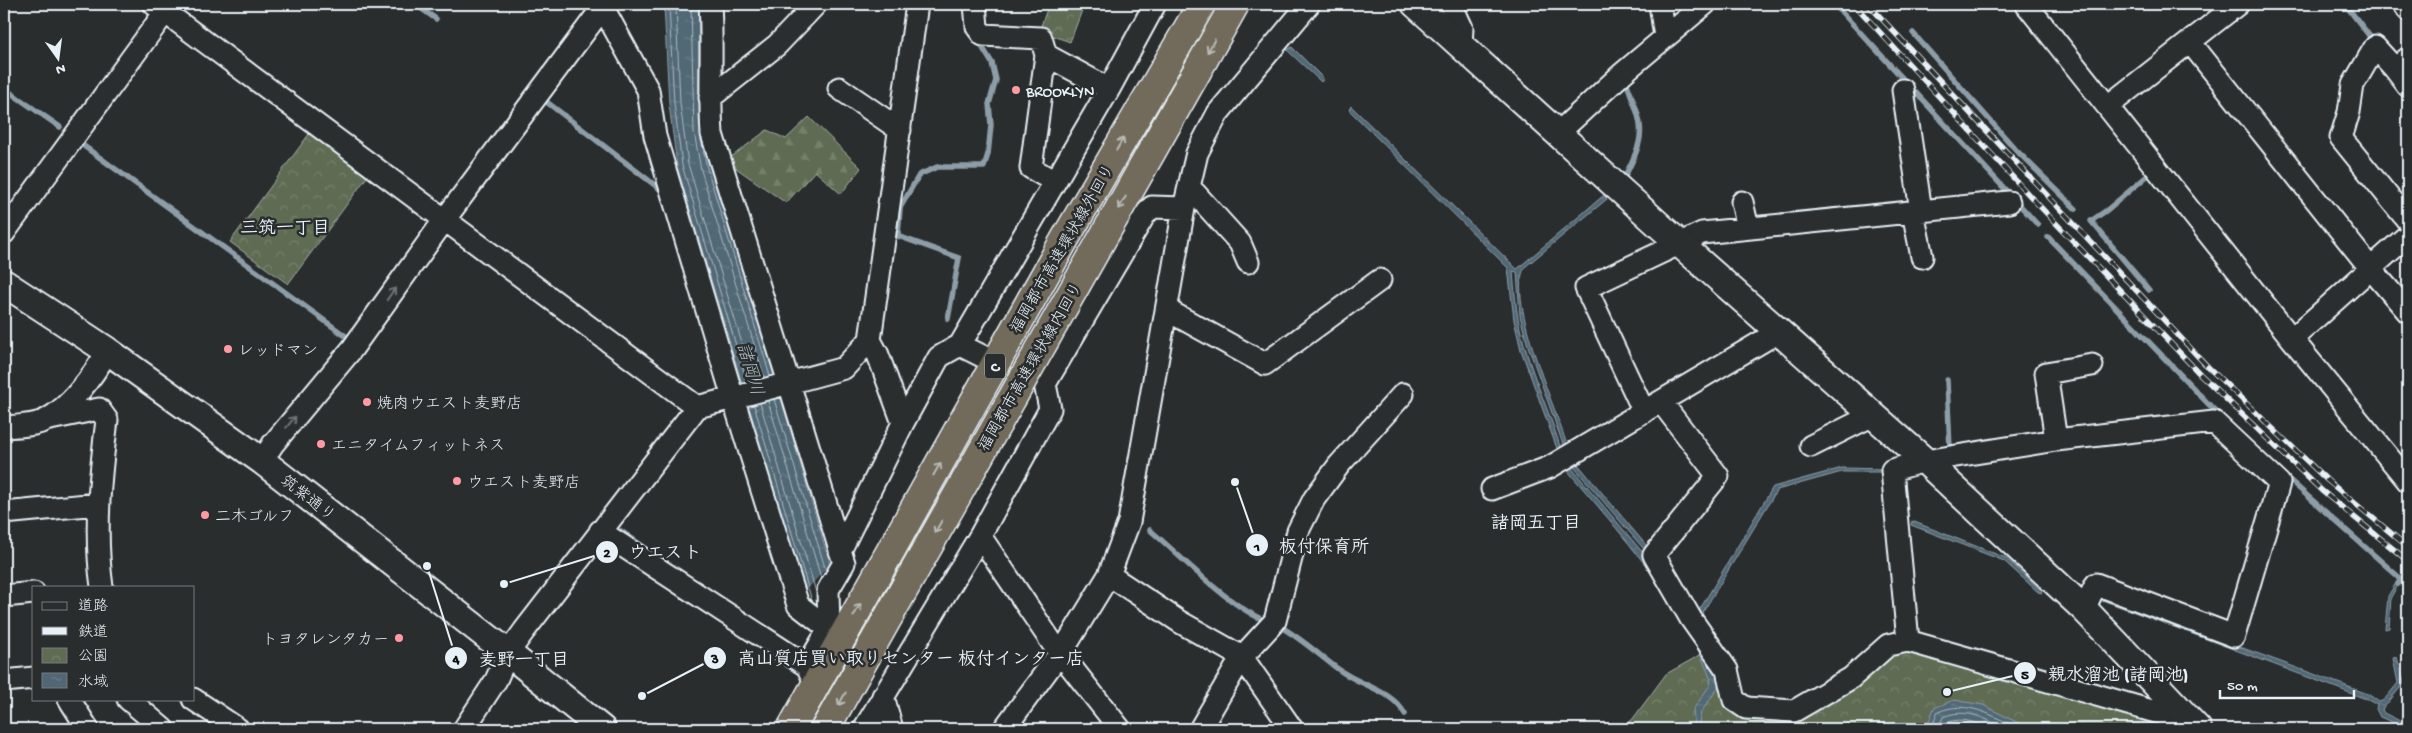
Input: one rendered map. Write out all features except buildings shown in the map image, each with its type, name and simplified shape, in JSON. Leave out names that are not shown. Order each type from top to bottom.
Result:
[{"type":"highway","name":"福岡都市高速環状線外回り","points":[[791,729],[1065,238],[1202,4]]},
{"type":"highway","name":"福岡都市高速環状線内回り","points":[[825,729],[1235,4]]},
{"type":"street","points":[[600,531],[810,671],[828,629],[828,590],[844,563],[712,134],[710,4]]},
{"type":"street","points":[[710,98],[777,45],[816,4]]},
{"type":"street","points":[[464,729],[496,680],[508,653],[697,407],[844,368],[870,340],[917,4]]},
{"type":"street","points":[[975,4],[977,27],[983,35],[1041,38],[1046,56],[1031,168],[1055,182]]},
{"type":"street","points":[[840,551],[903,423],[939,357],[960,345],[1110,89],[1155,4]]},
{"type":"street","points":[[1004,729],[1060,652],[1109,575],[1129,522],[1186,200],[1197,153],[1218,113],[1309,4]]},
{"type":"street","points":[[1415,4],[1557,134],[1925,461],[2084,609],[2196,726]]},
{"type":"street","points":[[1450,4],[1462,28],[1461,46]]},
{"type":"street","points":[[1660,4],[1665,37]]},
{"type":"street","points":[[1557,134],[1665,37],[1705,4]]},
{"type":"street","points":[[2026,4],[2292,339],[2408,481]]},
{"type":"street","points":[[2404,4],[2408,10]]},
{"type":"street","points":[[262,461],[273,444],[352,349],[602,5],[648,90],[654,136],[798,605],[828,629]]},
{"type":"street","points":[[4,233],[163,7],[697,407]]},
{"type":"street","points":[[2108,106],[2190,42],[2228,7]]},
{"type":"street","points":[[2190,42],[2408,312]]},
{"type":"street","points":[[2408,86],[2401,64],[2374,46],[2353,85],[2349,112],[2341,138],[2408,221]]},
{"type":"street","points":[[1046,56],[1110,89]]},
{"type":"street","points":[[840,88],[900,130]]},
{"type":"street","points":[[1903,90],[1922,257]]},
{"type":"street","points":[[864,729],[882,696],[980,536],[1050,409],[1045,384],[1144,216],[1152,207],[1186,200],[1195,194],[1240,243],[1248,262]]},
{"type":"street","points":[[1742,202],[1748,228]]},
{"type":"street","points":[[2009,202],[1702,233],[1681,245],[1586,288],[1653,408],[1718,476],[1654,555],[1691,619],[1727,670],[1734,700],[1746,708],[1794,712],[1851,678],[1888,645],[1908,640],[2196,726]]},
{"type":"street","points":[[2292,339],[2408,235]]},
{"type":"street","points":[[1168,310],[1265,364],[1380,280]]},
{"type":"street","name":"筑紫通り","points":[[4,282],[108,351],[262,461],[602,729]]},
{"type":"street","points":[[4,300],[34,303]]},
{"type":"street","points":[[1492,489],[1550,467],[1653,408],[1778,332]]},
{"type":"street","points":[[870,340],[878,355],[903,423]]},
{"type":"street","points":[[960,345],[990,360]]},
{"type":"street","points":[[45,420],[68,403],[96,370],[108,351]]},
{"type":"street","points":[[2056,440],[2046,373],[2092,365]]},
{"type":"street","points":[[1025,374],[1045,384]]},
{"type":"street","points":[[1200,729],[1242,657],[1275,621],[1298,531],[1314,499],[1339,465],[1403,394]]},
{"type":"street","points":[[4,427],[23,426],[99,409],[107,420],[97,504],[98,553],[102,586]]},
{"type":"street","points":[[1811,446],[1873,415]]},
{"type":"street","points":[[1908,640],[1892,470],[1925,461],[2056,440],[2214,422],[2279,483],[2234,636],[2096,584],[2084,609]]},
{"type":"street","points":[[4,513],[97,504]]},
{"type":"street","points":[[980,536],[1060,652],[1120,729]]},
{"type":"street","points":[[1109,575],[1180,622],[1242,657],[1292,729]]},
{"type":"street","points":[[4,596],[32,593]]},
{"type":"street","points":[[4,681],[32,678]]},
{"type":"street","points":[[882,696],[892,729]]},
{"type":"street","points":[[70,700],[88,729]]},
{"type":"street","points":[[129,700],[163,729]]},
{"type":"street","points":[[194,700],[238,729]]},
{"type":"green space","points":[[1049,4],[1084,5],[1070,42],[1039,31]]},
{"type":"green space","points":[[809,117],[861,168],[841,194],[815,171],[786,203],[726,161],[767,130],[786,139]]},
{"type":"green space","points":[[309,134],[367,177],[288,284],[230,242]]},
{"type":"green space","points":[[1709,650],[1730,704],[1798,717],[1894,650],[1916,650],[2171,729],[1619,729],[1632,720],[1666,674]]},
{"type":"water","name":"諸岡川","points":[[664,4],[702,4],[712,166],[879,729],[805,594],[677,166],[669,104]]},
{"type":"water","points":[[1292,47],[1324,79],[1321,82],[1287,50]]},
{"type":"water","points":[[1351,106],[1517,269],[1604,195],[1607,199],[1525,267],[1521,283],[1522,304],[1527,329],[1568,449],[1565,450],[1528,346],[1520,316],[1517,272],[1513,271],[1522,338],[1562,453],[1559,454],[1521,350],[1514,320],[1508,268],[1349,110]]},
{"type":"water","points":[[1577,463],[1651,551],[1648,554],[1573,466]]},
{"type":"water","points":[[1570,466],[1644,554],[1711,657],[1719,679],[1718,688],[1701,712],[1699,723],[1701,729],[1695,729],[1693,710],[1710,685],[1711,680],[1698,650],[1683,622],[1648,569],[1629,543],[1567,470]]},
{"type":"water","points":[[1842,468],[1888,469],[1883,472],[1842,472],[1777,490],[1700,617],[1697,614],[1773,487]]},
{"type":"water","points":[[1912,521],[2006,558],[2038,588],[2042,589],[2042,593],[2038,592],[2004,561],[1911,525]]},
{"type":"water","points":[[2399,578],[2402,579],[2391,597],[2389,628],[2385,629],[2388,596]]},
{"type":"water","points":[[2104,597],[2368,694],[2379,702],[2384,700],[2398,683],[2393,658],[2397,657],[2404,683],[2382,710],[2384,713],[2408,725],[2408,729],[2380,717],[2376,709],[2377,705],[2366,699],[2102,600]]},
{"type":"water","points":[[1954,700],[1983,705],[2030,729],[1926,729],[1934,708]]},
{"type":"pier","points":[[831,563],[881,729],[838,729],[803,594]]},
{"type":"waterway","points":[[415,4],[436,19]]},
{"type":"waterway","points":[[1834,4],[2038,225]]},
{"type":"waterway","points":[[2345,4],[2374,42]]},
{"type":"waterway","points":[[1913,33],[2017,151],[2076,209]]},
{"type":"waterway","points":[[948,319],[959,258],[898,236],[900,208],[919,175],[937,167],[984,167],[988,154],[991,125],[989,104],[996,80],[992,63],[981,45]]},
{"type":"waterway","points":[[1624,178],[1637,151],[1640,140],[1640,122],[1627,84]]},
{"type":"waterway","points":[[11,93],[60,127]]},
{"type":"waterway","points":[[548,103],[660,189]]},
{"type":"waterway","points":[[81,144],[347,337]]},
{"type":"waterway","points":[[2147,176],[2091,221],[2149,290]]},
{"type":"waterway","points":[[2048,237],[2221,417]]},
{"type":"waterway","points":[[1947,380],[1950,450]]},
{"type":"waterway","points":[[2285,476],[2401,579],[2398,584]]},
{"type":"waterway","points":[[1150,530],[1237,605],[1268,622]]},
{"type":"waterway","points":[[621,531],[644,547]]},
{"type":"waterway","points":[[1281,627],[1347,675],[1392,699],[1405,714]]},
{"type":"railway","points":[[1854,4],[2030,196],[2200,374],[2322,491],[2408,561]]},
{"type":"railway","points":[[1868,4],[2208,367],[2328,481],[2408,547]]},
{"type":"place","name":"BROOKLYN","points":[[1016,90]]},
{"type":"place","name":"レッドマン","points":[[228,349]]},
{"type":"place","name":"焼肉ウエスト麦野店","points":[[367,402]]},
{"type":"place","name":"エニタイムフィットネス","points":[[321,444]]},
{"type":"place","name":"ウエスト麦野店","points":[[457,481]]},
{"type":"place","name":"板付保育所","points":[[1235,482]]},
{"type":"place","name":"二木ゴルフ","points":[[205,515]]},
{"type":"place","name":"麦野一丁目","points":[[427,566]]},
{"type":"place","name":"ウエスト","points":[[504,584]]},
{"type":"place","name":"トヨタレンタカー","points":[[399,638]]},
{"type":"place","name":"親水溜池 (諸岡池)","points":[[1947,692]]},
{"type":"place","name":"高山質店買い取りセンター 板付インター店","points":[[642,696]]},
{"type":"district","name":"三筑一丁目","points":[[285,227]]},
{"type":"district","name":"諸岡五丁目","points":[[1536,522]]}]
